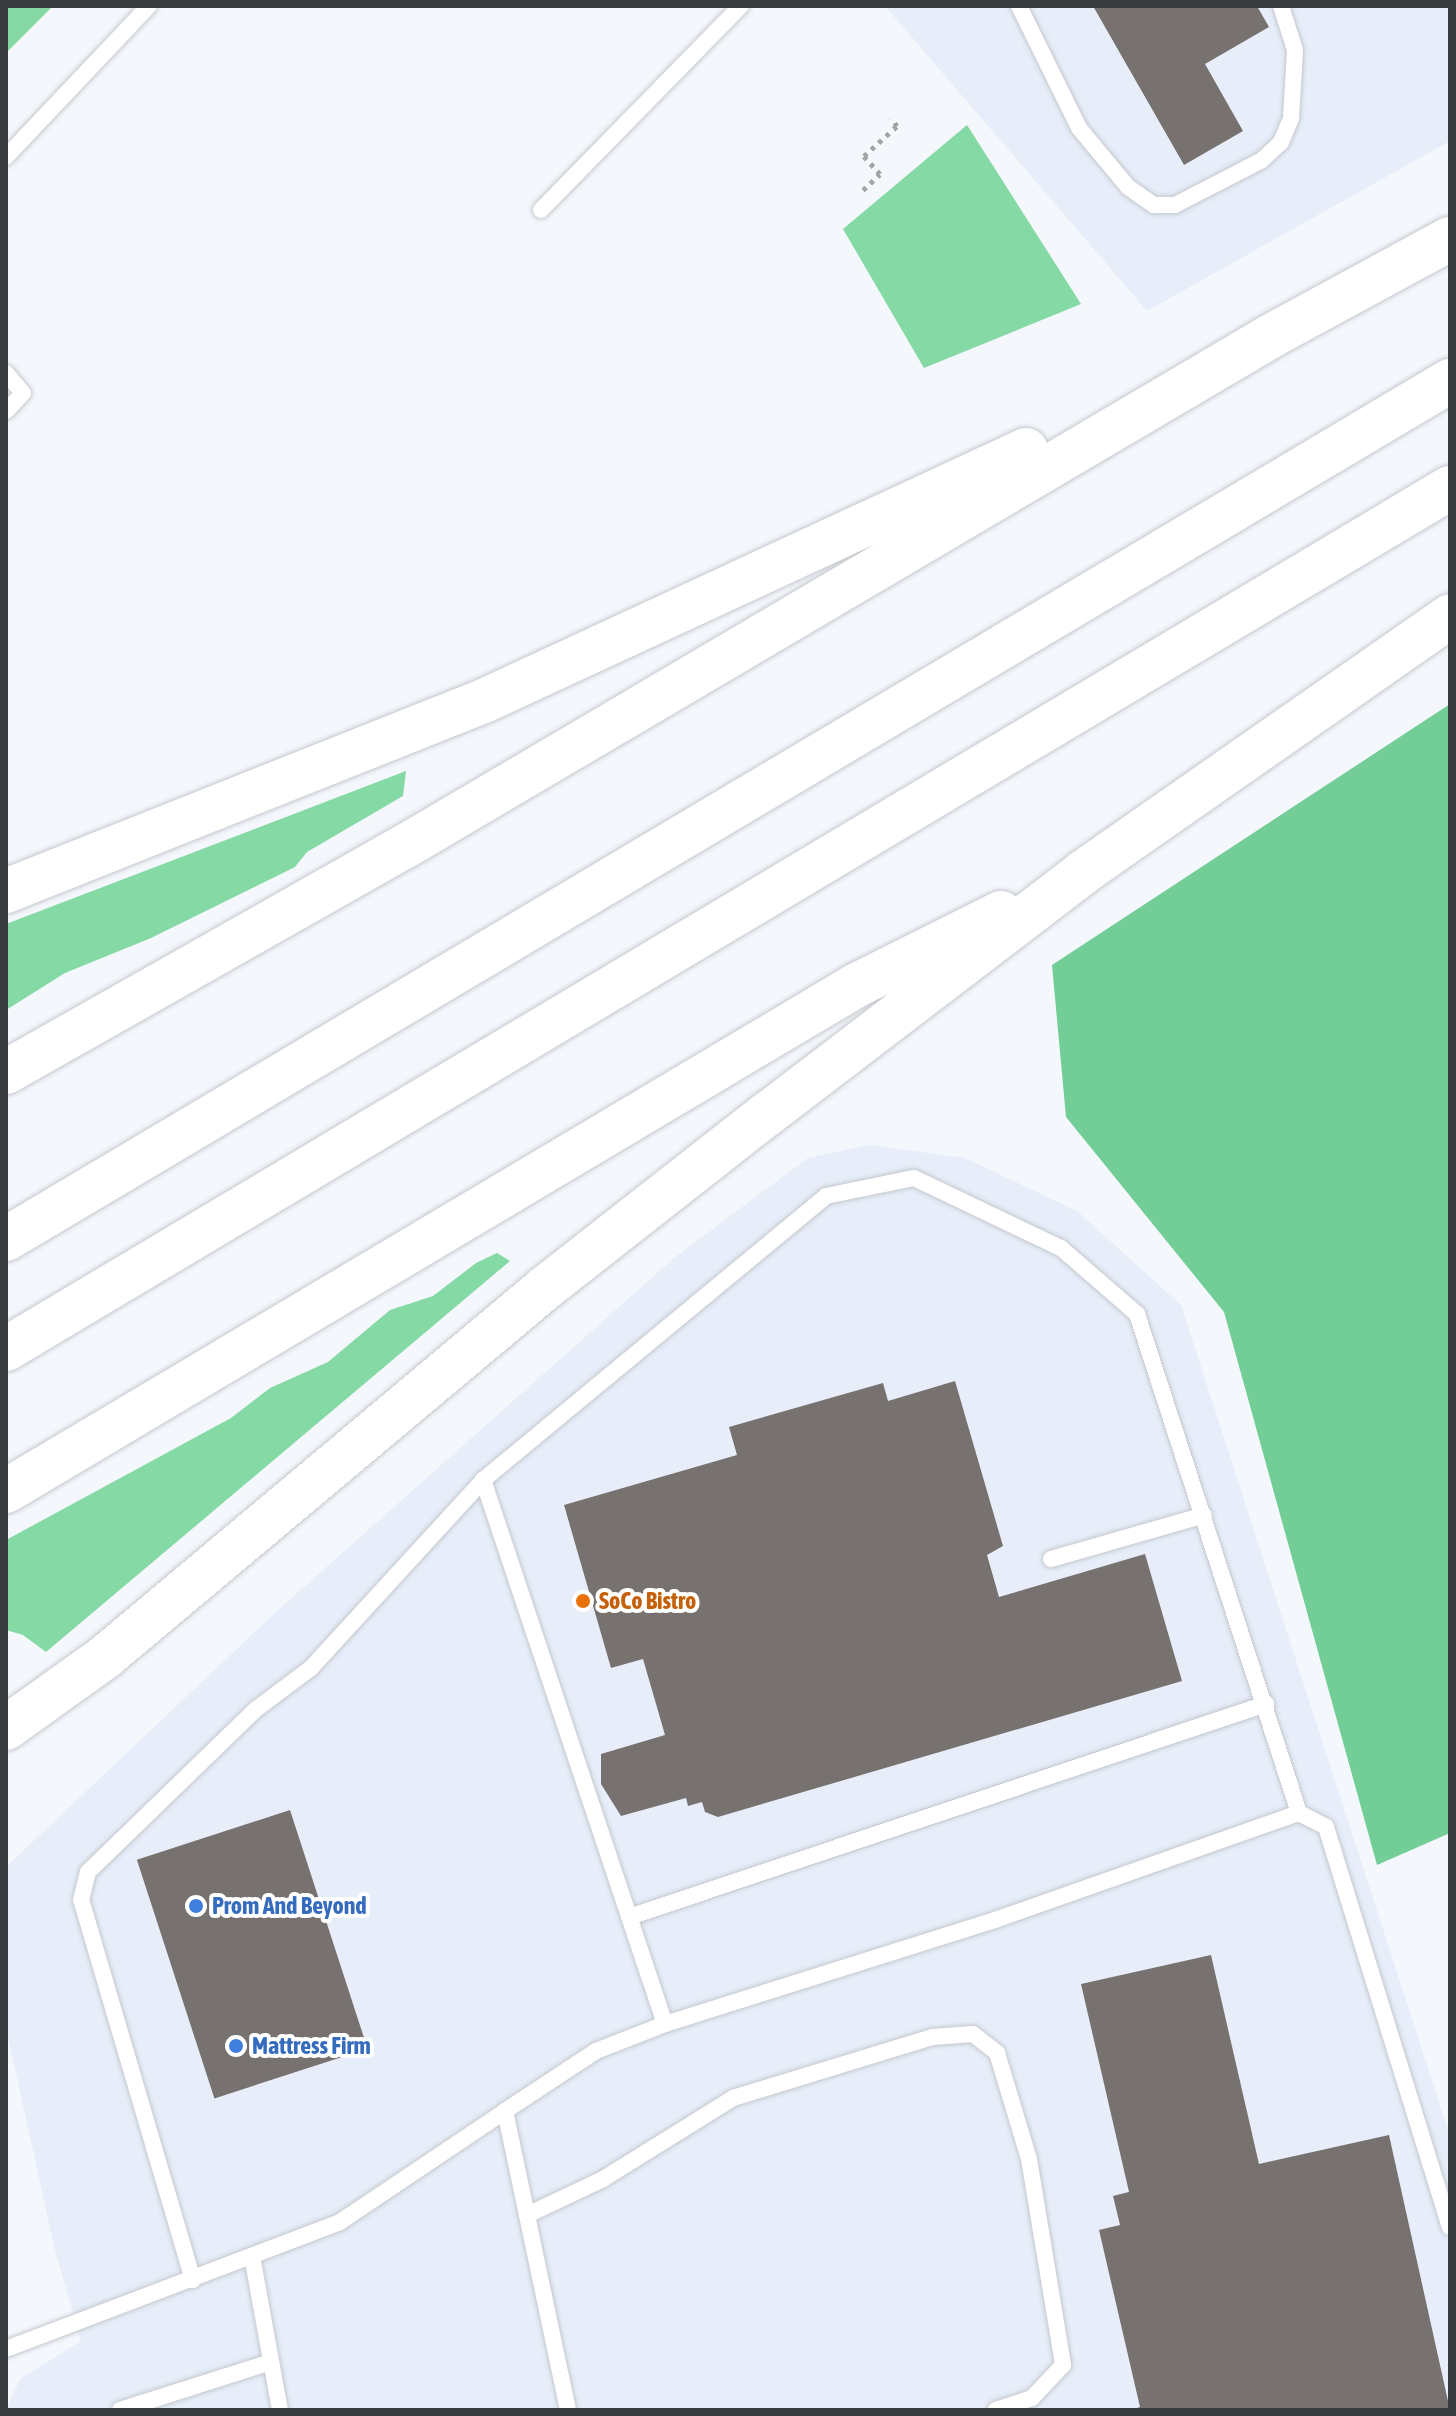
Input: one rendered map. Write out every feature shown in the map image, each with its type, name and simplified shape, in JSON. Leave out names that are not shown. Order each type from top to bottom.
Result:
[{"type":"highway","points":[[6,1072],[404,847],[1271,336],[1450,239]]},
{"type":"highway","points":[[6,891],[486,700],[1271,336]]},
{"type":"highway","points":[[6,1239],[1450,381]]},
{"type":"highway","points":[[6,1349],[1450,488]]},
{"type":"highway","points":[[6,1728],[221,1563],[545,1288],[1082,873],[1450,616]]},
{"type":"highway","points":[[6,1491],[857,985],[1082,873]]},
{"type":"lane","points":[[6,157],[149,6]]},
{"type":"lane","points":[[541,210],[741,6]]},
{"type":"lane","points":[[1019,6],[1079,128],[1128,187],[1154,205],[1175,205],[1262,160],[1281,142],[1291,118],[1295,50],[1281,6]]},
{"type":"lane","points":[[6,373],[23,393],[6,411]]},
{"type":"lane","points":[[193,2280],[81,1900],[88,1872],[255,1710],[311,1668],[483,1480],[826,1196],[914,1178],[1061,1248],[1137,1314],[1299,1813],[1326,1827],[1450,2227]]},
{"type":"lane","points":[[483,1480],[665,2024]]},
{"type":"lane","points":[[1051,1559],[1204,1515]]},
{"type":"lane","points":[[629,1917],[1266,1704]]},
{"type":"lane","points":[[6,2349],[340,2222],[596,2051],[665,2024],[995,1920],[1299,1813]]},
{"type":"lane","points":[[527,2215],[603,2179],[733,2098],[933,2037],[973,2034],[997,2053],[1029,2159],[1063,2365],[1032,2398],[996,2410]]},
{"type":"lane","points":[[505,2111],[568,2410]]},
{"type":"lane","points":[[252,2256],[280,2410]]},
{"type":"lane","points":[[120,2410],[271,2362]]},
{"type":"path","points":[[863,190],[880,174],[864,156],[897,126],[891,118]]},
{"type":"shaded area","points":[[885,6],[1450,6],[1450,141],[1147,311]]},
{"type":"shaded area","points":[[869,1145],[965,1158],[1077,1211],[1181,1305],[1450,2136],[1450,2410],[6,2410],[20,2379],[81,2341],[54,2246],[6,2028],[6,1867],[277,1611],[674,1258],[808,1158]]},
{"type":"green space","points":[[6,6],[53,6],[6,53]]},
{"type":"green space","points":[[967,125],[1081,304],[924,368],[843,229]]},
{"type":"green space","points":[[1450,704],[1450,1833],[1377,1865],[1224,1312],[1066,1117],[1052,965]]},
{"type":"green space","points":[[406,771],[403,796],[307,852],[295,867],[151,938],[65,973],[6,1010],[6,924]]},
{"type":"green space","points":[[497,1253],[510,1261],[46,1652],[23,1635],[6,1630],[6,1540],[231,1418],[270,1388],[328,1362],[390,1310],[433,1296],[476,1263]]},
{"type":"building","points":[[1093,6],[1257,6],[1269,27],[1205,64],[1243,131],[1184,165]]},
{"type":"building","points":[[955,1381],[1003,1546],[987,1555],[999,1597],[1145,1554],[1182,1681],[718,1817],[705,1812],[702,1802],[688,1806],[686,1798],[621,1816],[601,1784],[601,1754],[665,1735],[643,1659],[611,1668],[564,1505],[737,1455],[729,1427],[883,1383],[888,1401]]},
{"type":"building","points":[[290,1810],[368,2049],[214,2098],[137,1860]]},
{"type":"building","points":[[1211,1955],[1259,2164],[1389,2135],[1450,2410],[1131,2410],[1140,2407],[1099,2230],[1120,2225],[1113,2196],[1129,2192],[1081,1984]]},
{"type":"place","name":"SoCo Bistro","points":[[583,1601]]},
{"type":"place","name":"Prom And Beyond","points":[[196,1906]]},
{"type":"place","name":"Mattress Firm","points":[[236,2046]]}]
